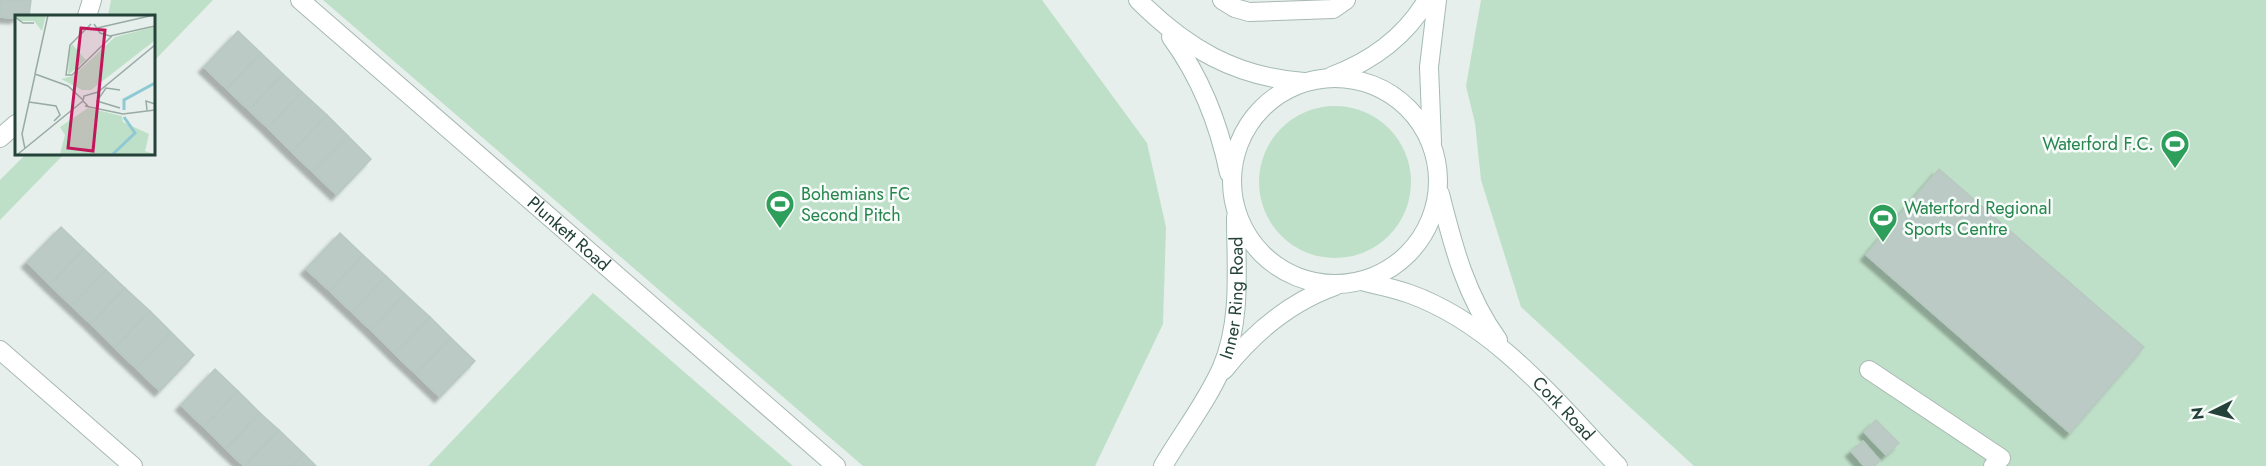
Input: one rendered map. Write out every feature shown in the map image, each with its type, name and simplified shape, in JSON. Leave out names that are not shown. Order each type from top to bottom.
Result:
[{"type":"main road","points":[[87,15],[92,0]]},
{"type":"main road","name":"Plunkett Road","points":[[300,0],[836,466]]},
{"type":"main road","points":[[1138,0],[1186,42],[1231,66],[1268,77],[1316,81],[1344,71],[1382,50],[1407,27],[1427,0]]},
{"type":"main road","points":[[1222,0],[1235,8],[1249,12],[1333,9],[1346,0]]},
{"type":"main road","points":[[1437,0],[1429,67],[1437,183],[1451,239],[1466,281],[1484,317],[1508,354]]},
{"type":"main road","points":[[1157,19],[1184,56],[1209,105],[1216,122],[1236,209],[1244,229],[1255,246],[1270,261],[1288,273],[1307,281],[1340,284],[1369,279],[1388,270],[1405,257],[1419,241],[1430,221],[1436,200],[1437,183]]},
{"type":"main road","points":[[1232,188],[1233,168],[1238,147],[1259,111],[1276,97],[1295,86],[1316,81],[1339,78],[1360,81],[1400,100],[1427,135],[1433,150]]},
{"type":"main road","points":[[0,138],[15,125]]},
{"type":"main road","name":"Inner Ring Road","points":[[1163,466],[1214,383],[1229,346],[1235,312],[1236,209]]},
{"type":"main road","points":[[1359,281],[1394,289],[1426,301],[1479,331],[1508,354]]},
{"type":"main road","name":"Inner Ring Road","points":[[1214,383],[1252,340],[1285,311],[1310,296],[1340,284]]},
{"type":"main road","points":[[0,350],[133,466]]},
{"type":"main road","name":"Cork Road","points":[[1508,354],[1618,466]]},
{"type":"main road","points":[[1869,370],[2001,458],[1993,466]]},
{"type":"green space","points":[[111,0],[213,0],[154,61],[154,15],[108,15]]},
{"type":"green space","points":[[323,0],[1042,0],[1147,143],[1166,227],[1163,324],[1095,466],[863,466]]},
{"type":"green space","name":"Waterford Regional Sports Centre","points":[[1481,0],[2266,0],[2266,466],[1694,466],[1521,307],[1481,180],[1475,123],[1466,86]]},
{"type":"green space","points":[[1335,106],[1364,112],[1377,119],[1388,129],[1398,140],[1405,153],[1411,182],[1405,211],[1398,224],[1388,235],[1377,245],[1364,252],[1335,258],[1306,252],[1293,245],[1282,235],[1272,224],[1265,211],[1259,182],[1265,153],[1272,140],[1282,129],[1293,119],[1306,112]]},
{"type":"green space","points":[[26,154],[64,154],[0,220],[0,180]]},
{"type":"green space","points":[[593,293],[793,466],[428,466]]},
{"type":"building","points":[[0,0],[31,0],[29,15],[15,15],[15,18],[0,17]]},
{"type":"building","points":[[238,31],[261,53],[227,89],[204,67]]},
{"type":"building","points":[[261,53],[283,74],[249,110],[227,89]]},
{"type":"building","points":[[283,74],[302,92],[268,128],[249,110]]},
{"type":"building","points":[[302,92],[327,115],[292,152],[268,128]]},
{"type":"building","points":[[327,115],[348,136],[313,172],[292,152]]},
{"type":"building","points":[[348,136],[371,159],[337,195],[313,172]]},
{"type":"building","points":[[1939,169],[2144,347],[2070,433],[1866,255]]},
{"type":"building","points":[[61,227],[84,249],[50,285],[27,262]]},
{"type":"building","points":[[340,233],[363,255],[330,291],[306,269]]},
{"type":"building","points":[[84,249],[106,270],[72,306],[50,285]]},
{"type":"building","points":[[363,255],[386,276],[352,312],[330,291]]},
{"type":"building","points":[[106,270],[125,288],[91,324],[72,306]]},
{"type":"building","points":[[386,276],[405,294],[371,330],[352,312]]},
{"type":"building","points":[[125,288],[150,311],[115,348],[91,324]]},
{"type":"building","points":[[405,294],[430,317],[395,354],[371,330]]},
{"type":"building","points":[[150,311],[171,332],[136,368],[115,348]]},
{"type":"building","points":[[430,317],[451,338],[416,374],[395,354]]},
{"type":"building","points":[[171,332],[194,355],[160,391],[136,368]]},
{"type":"building","points":[[451,338],[475,361],[440,397],[416,374]]},
{"type":"building","points":[[215,369],[238,391],[204,427],[181,405]]},
{"type":"building","points":[[238,391],[260,413],[226,449],[204,427]]},
{"type":"building","points":[[260,413],[279,430],[244,466],[226,449]]},
{"type":"building","points":[[1876,420],[1899,443],[1886,455],[1864,432]]},
{"type":"building","points":[[279,430],[304,454],[292,466],[245,466]]},
{"type":"building","points":[[1863,441],[1880,461],[1874,466],[1864,466],[1851,451]]},
{"type":"building","points":[[304,454],[316,466],[292,466]]},
{"type":"place","name":"Waterford F.C.","points":[[2175,170]]},
{"type":"place","name":"Bohemians FC Second Pitch","points":[[780,230]]},
{"type":"place","name":"Waterford Regional Sports Centre","points":[[1883,244]]}]
